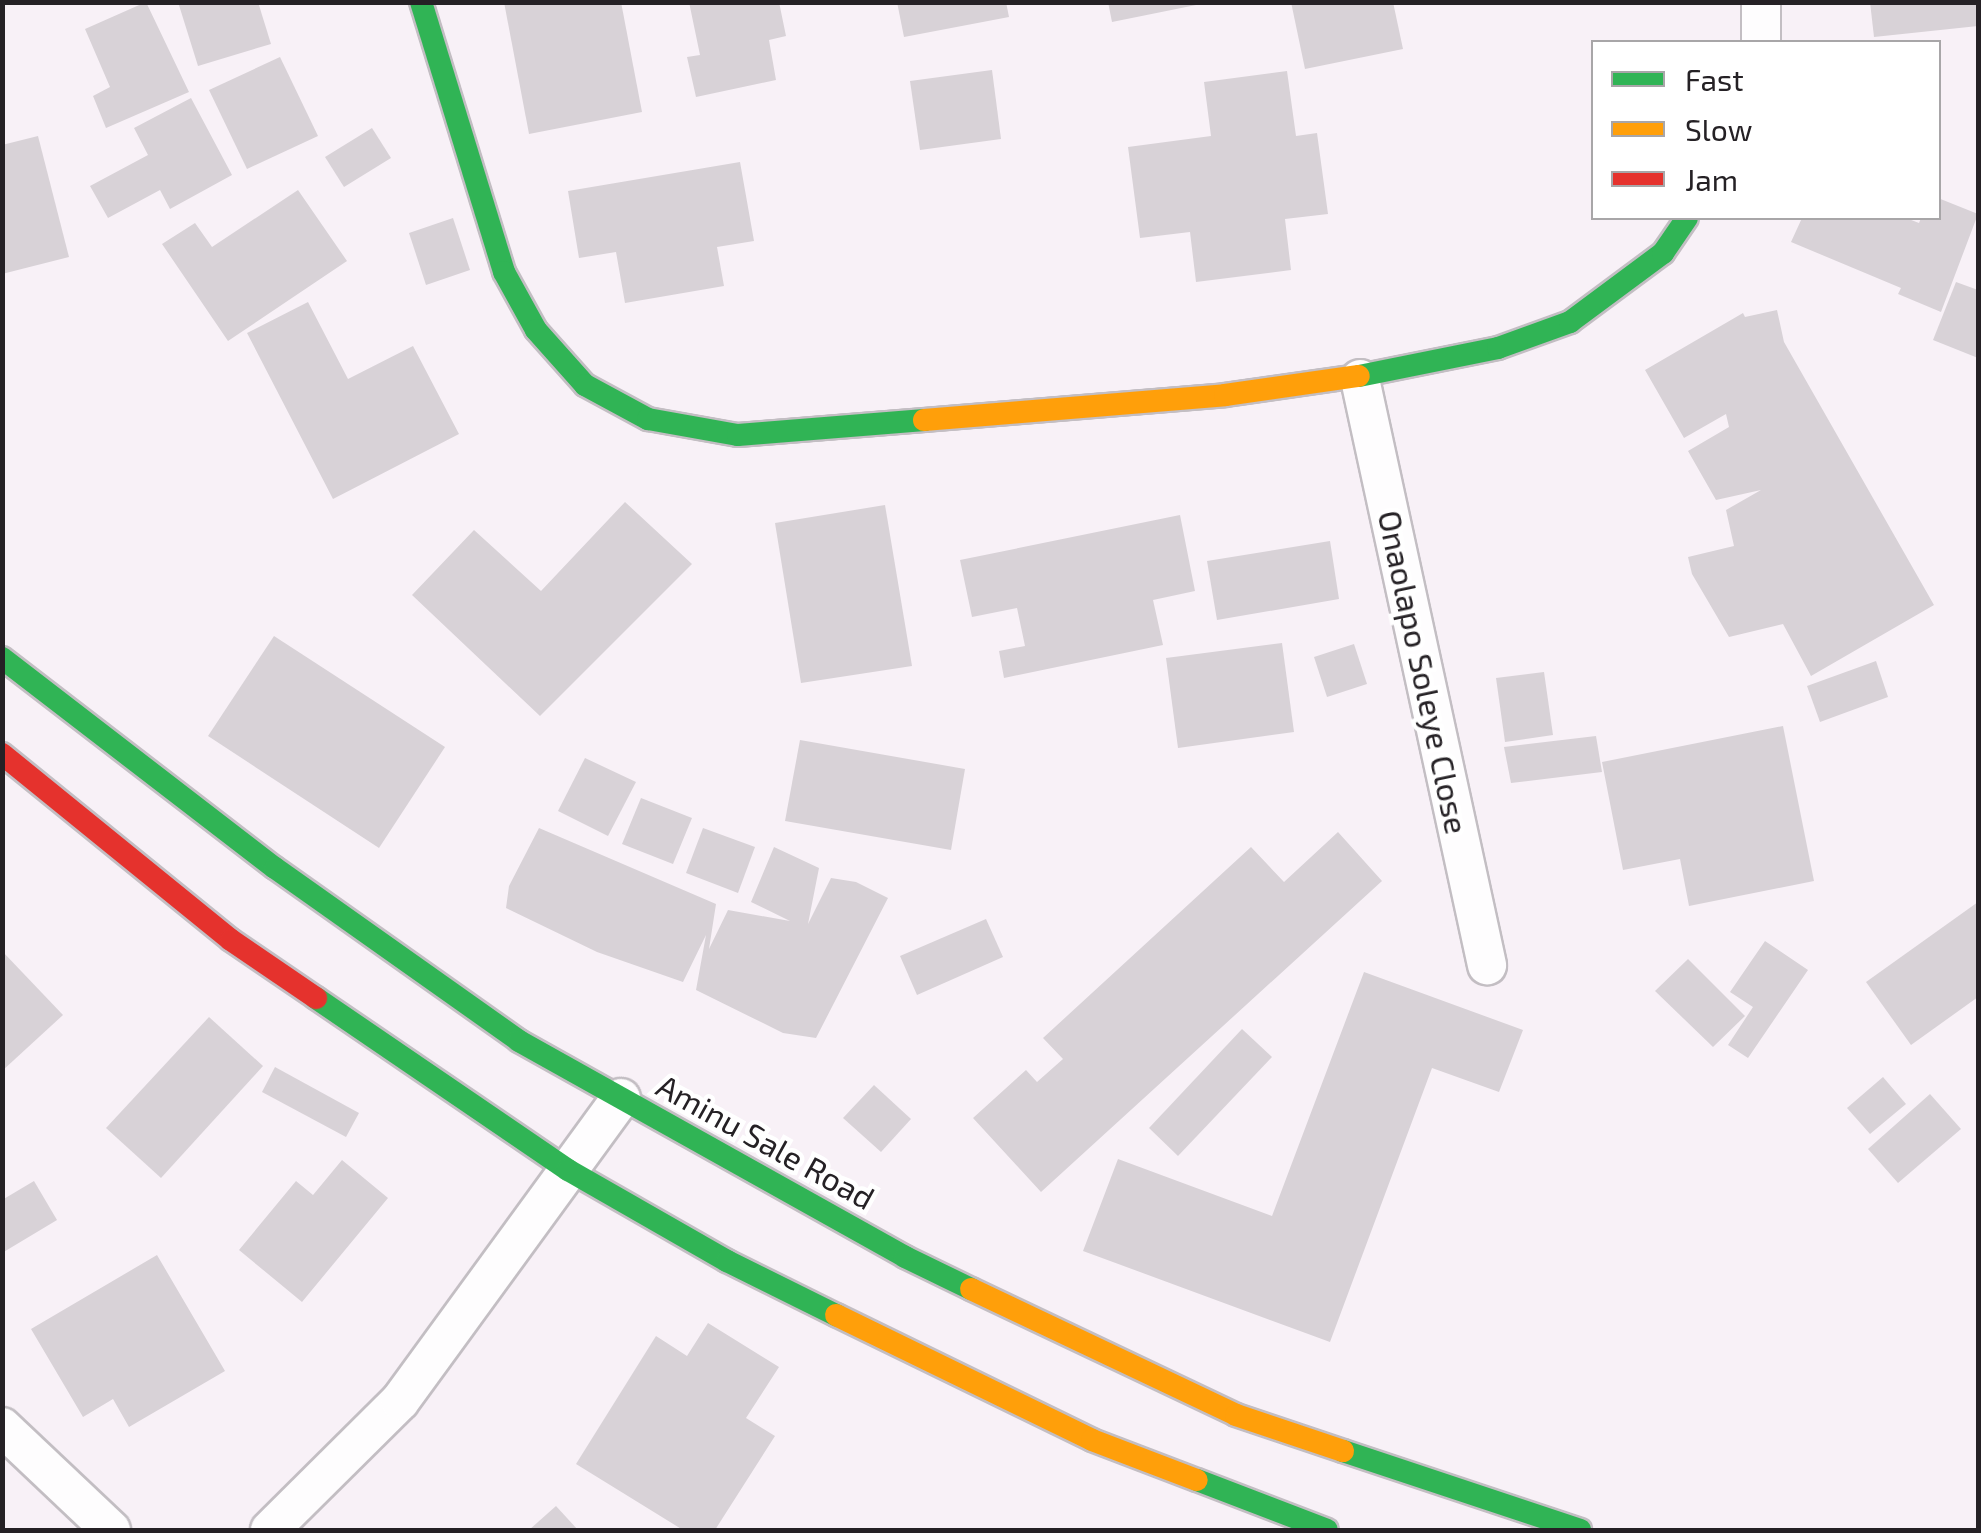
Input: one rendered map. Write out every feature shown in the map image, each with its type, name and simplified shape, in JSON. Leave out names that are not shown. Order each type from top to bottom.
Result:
[{"type":"street","points":[[421,2],[504,272],[536,330],[585,384],[648,419],[738,435],[1225,395],[1360,379],[1498,348],[1570,322],[1663,253],[1686,220]]},
{"type":"street","points":[[1760,40],[1761,2]]},
{"type":"street","name":"Onaolapo Soleye Close","points":[[1360,379],[1486,965]]},
{"type":"street","name":"Aminu Sale Road","points":[[2,658],[308,891],[519,1041],[906,1256],[1236,1416],[1580,1530]]},
{"type":"street","points":[[2,754],[231,940],[568,1170],[727,1261],[1092,1440],[1327,1530]]},
{"type":"street","points":[[270,1530],[400,1402],[621,1098]]},
{"type":"street","points":[[2,1426],[111,1530]]},
{"type":"building","points":[[146,2],[189,92],[106,128],[93,96],[110,87],[85,29]]},
{"type":"building","points":[[178,2],[258,2],[271,44],[198,66]]},
{"type":"building","points":[[504,2],[621,2],[642,112],[529,134]]},
{"type":"building","points":[[689,2],[779,2],[786,36],[769,40],[776,80],[696,97],[687,57],[700,55]]},
{"type":"building","points":[[897,2],[1006,2],[1009,17],[904,37]]},
{"type":"building","points":[[1108,2],[1201,2],[1201,4],[1112,22]]},
{"type":"building","points":[[1291,2],[1393,2],[1403,49],[1305,69]]},
{"type":"building","points":[[1870,2],[1978,2],[1978,26],[1874,37]]},
{"type":"building","points":[[280,57],[318,136],[247,169],[209,90]]},
{"type":"building","points":[[992,70],[1001,139],[920,150],[910,81]]},
{"type":"building","points":[[1287,71],[1296,136],[1317,133],[1328,214],[1285,219],[1291,270],[1196,282],[1190,232],[1140,238],[1128,147],[1211,136],[1204,82]]},
{"type":"building","points":[[191,98],[232,175],[170,209],[160,190],[108,218],[90,186],[148,155],[134,128]]},
{"type":"building","points":[[372,128],[391,158],[344,187],[325,157]]},
{"type":"building","points":[[38,136],[69,257],[2,274],[2,145]]},
{"type":"building","points":[[740,162],[754,241],[717,247],[724,286],[625,303],[616,252],[579,258],[568,191]]},
{"type":"building","points":[[298,190],[347,261],[228,341],[162,244],[195,223],[212,247]]},
{"type":"building","points":[[1941,199],[1978,214],[1941,312],[1898,294],[1901,288],[1791,242],[1801,220],[1941,220]]},
{"type":"building","points":[[453,218],[470,270],[426,285],[409,233]]},
{"type":"building","points":[[1956,282],[1978,290],[1978,358],[1933,340]]},
{"type":"building","points":[[308,302],[348,379],[413,346],[459,434],[333,499],[247,333]]},
{"type":"building","points":[[1777,310],[1784,342],[1934,605],[1811,676],[1783,624],[1729,637],[1692,574],[1688,557],[1734,546],[1726,510],[1761,490],[1716,500],[1688,451],[1729,427],[1726,414],[1684,438],[1645,370],[1743,313],[1745,317]]},
{"type":"building","points":[[625,502],[692,564],[540,716],[412,595],[474,530],[541,591]]},
{"type":"building","points":[[885,505],[912,666],[801,683],[775,523]]},
{"type":"building","points":[[1180,515],[1195,591],[1153,600],[1163,645],[1004,678],[999,651],[1025,646],[1017,608],[972,617],[960,560]]},
{"type":"building","points":[[1330,541],[1339,599],[1217,620],[1207,561]]},
{"type":"building","points":[[274,636],[445,747],[379,848],[208,736]]},
{"type":"building","points":[[1282,643],[1294,732],[1178,748],[1166,658]]},
{"type":"building","points":[[1354,644],[1367,684],[1327,697],[1314,657]]},
{"type":"building","points":[[1876,661],[1888,697],[1820,722],[1807,686]]},
{"type":"building","points":[[1544,672],[1553,735],[1505,742],[1496,678]]},
{"type":"building","points":[[1783,726],[1814,881],[1689,906],[1680,859],[1623,870],[1602,762]]},
{"type":"building","points":[[1596,736],[1602,772],[1511,783],[1504,747]]},
{"type":"building","points":[[800,740],[965,769],[951,850],[785,821]]},
{"type":"building","points":[[585,758],[636,782],[608,836],[558,811]]},
{"type":"building","points":[[641,798],[692,818],[673,864],[622,844]]},
{"type":"building","points":[[539,828],[716,904],[709,949],[728,910],[790,921],[751,902],[774,847],[819,868],[808,924],[831,878],[856,882],[888,898],[816,1038],[783,1033],[696,990],[706,935],[683,982],[597,952],[506,908],[509,886]]},
{"type":"building","points":[[703,828],[755,847],[738,893],[686,873]]},
{"type":"building","points":[[1338,832],[1382,881],[1041,1192],[973,1118],[1026,1070],[1037,1082],[1063,1059],[1043,1038],[1251,847],[1284,882]]},
{"type":"building","points":[[1978,902],[1978,997],[1911,1045],[1866,982]]},
{"type":"building","points":[[986,919],[1003,957],[917,995],[900,956]]},
{"type":"building","points":[[1765,941],[1808,970],[1748,1058],[1728,1045],[1753,1007],[1730,992]]},
{"type":"building","points":[[2,951],[63,1015],[2,1071]]},
{"type":"building","points":[[1688,959],[1745,1016],[1713,1047],[1655,991]]},
{"type":"building","points":[[1364,972],[1523,1030],[1499,1092],[1432,1068],[1330,1342],[1083,1251],[1118,1159],[1272,1216]]},
{"type":"building","points":[[209,1017],[263,1066],[161,1178],[106,1128]]},
{"type":"building","points":[[1242,1029],[1272,1057],[1178,1156],[1149,1128]]},
{"type":"building","points":[[275,1067],[359,1113],[346,1137],[262,1092]]},
{"type":"building","points":[[1883,1077],[1906,1104],[1870,1134],[1847,1108]]},
{"type":"building","points":[[874,1085],[911,1119],[881,1152],[843,1118]]},
{"type":"building","points":[[1930,1094],[1961,1129],[1898,1183],[1868,1149]]},
{"type":"building","points":[[342,1160],[388,1198],[302,1302],[239,1250],[296,1181],[313,1195]]},
{"type":"building","points":[[34,1181],[57,1220],[2,1253],[2,1200]]},
{"type":"building","points":[[157,1255],[225,1371],[129,1427],[113,1399],[83,1417],[31,1329]]},
{"type":"building","points":[[708,1323],[779,1367],[746,1418],[775,1436],[715,1530],[683,1530],[576,1464],[656,1336],[687,1356]]},
{"type":"building","points":[[556,1506],[578,1530],[529,1530]]},
{"type":"traffic: fast","points":[[421,2],[504,272],[536,330],[585,385],[648,419],[738,435],[924,420]]},
{"type":"traffic: fast","points":[[1359,376],[1498,348],[1570,322],[1663,253],[1686,220]]},
{"type":"traffic: fast","points":[[2,658],[275,868],[519,1041],[905,1257],[971,1289]]},
{"type":"traffic: fast","points":[[316,998],[568,1170],[727,1261],[836,1315]]},
{"type":"traffic: fast","points":[[1343,1451],[1580,1530]]},
{"type":"traffic: fast","points":[[1197,1480],[1327,1530]]},
{"type":"traffic: slow","points":[[924,420],[1225,395],[1359,376]]},
{"type":"traffic: slow","points":[[971,1289],[1236,1415],[1343,1451]]},
{"type":"traffic: slow","points":[[836,1315],[1092,1440],[1197,1480]]},
{"type":"traffic: jam","points":[[2,754],[231,940],[316,998]]}]
